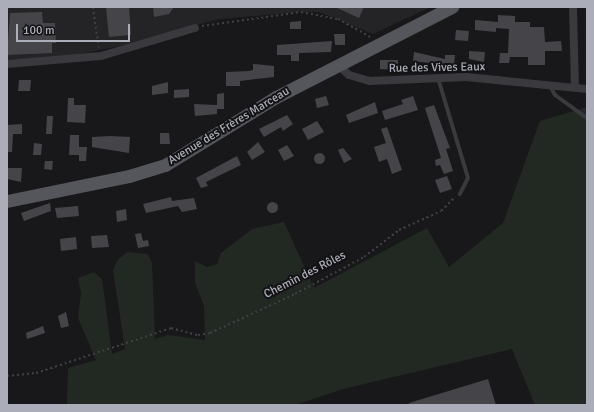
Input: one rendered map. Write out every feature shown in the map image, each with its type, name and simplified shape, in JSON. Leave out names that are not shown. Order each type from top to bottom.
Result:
[{"type":"main road","name":"Avenue des Frères Marceau","points":[[7,201],[129,176],[165,165],[276,97],[375,48],[452,7]]},
{"type":"street","points":[[573,7],[574,87]]},
{"type":"street","points":[[7,64],[101,56],[195,28]]},
{"type":"street","name":"Rue des Vives Eaux","points":[[339,66],[349,75],[370,81],[466,77],[549,84],[587,89]]},
{"type":"lane","points":[[438,78],[468,178],[460,194]]},
{"type":"lane","points":[[549,84],[555,94],[587,118]]},
{"type":"path","points":[[93,7],[101,56]]},
{"type":"path","points":[[195,28],[301,12],[317,14],[363,30],[371,36],[375,48]]},
{"type":"path","name":"Chemin des Rôles","points":[[7,376],[36,373],[171,328],[198,336],[210,332],[295,294],[364,257],[399,230],[441,211],[460,194]]},
{"type":"shaded area","points":[[7,7],[431,7],[373,34],[319,12],[301,12],[219,19],[116,47],[67,56],[7,60]]},
{"type":"shaded area","points":[[587,107],[587,405],[535,405],[512,349],[343,389],[295,405],[67,405],[68,368],[96,360],[78,318],[81,293],[78,278],[94,272],[102,279],[112,354],[125,349],[113,270],[118,259],[128,252],[148,254],[152,263],[155,339],[168,335],[205,340],[204,306],[195,283],[195,261],[207,267],[217,264],[221,253],[252,229],[284,222],[314,288],[427,228],[449,267],[503,223],[540,121]]},
{"type":"building","points":[[106,7],[129,7],[131,35],[109,37]]},
{"type":"building","points":[[153,7],[174,7],[169,14],[154,17]]},
{"type":"building","points":[[335,7],[364,7],[359,18]]},
{"type":"building","points":[[42,12],[43,23],[55,23],[56,43],[52,43],[52,53],[7,55],[10,13]]},
{"type":"building","points":[[498,15],[515,16],[515,22],[530,22],[530,27],[544,27],[545,42],[561,41],[562,51],[545,51],[545,65],[528,65],[528,57],[510,57],[509,63],[499,63],[500,53],[508,53],[509,29],[496,28],[496,32],[475,30],[475,20],[498,22]]},
{"type":"building","points":[[301,21],[301,29],[290,29],[290,22]]},
{"type":"building","points":[[456,30],[469,31],[468,41],[455,40]]},
{"type":"building","points":[[334,34],[345,34],[345,45],[335,45]]},
{"type":"building","points":[[332,41],[331,52],[299,53],[299,61],[291,61],[291,55],[277,55],[277,45]]},
{"type":"building","points":[[469,51],[485,52],[484,62],[469,59]]},
{"type":"building","points":[[414,52],[445,59],[445,55],[455,55],[454,66],[413,61]]},
{"type":"building","points":[[380,60],[398,60],[398,70],[380,69]]},
{"type":"building","points":[[253,64],[274,66],[274,77],[240,81],[240,86],[226,86],[226,72],[253,70]]},
{"type":"building","points":[[19,80],[31,80],[30,91],[18,91]]},
{"type":"building","points":[[168,82],[168,93],[152,95],[152,86]]},
{"type":"building","points":[[189,89],[189,97],[174,98],[174,90]]},
{"type":"building","points":[[224,93],[224,109],[217,109],[217,94]]},
{"type":"building","points":[[326,96],[329,105],[317,108],[315,99]]},
{"type":"building","points":[[413,96],[418,110],[385,120],[382,111],[403,104],[401,100]]},
{"type":"building","points":[[68,98],[74,98],[74,105],[86,105],[85,123],[67,122]]},
{"type":"building","points":[[375,102],[378,113],[349,123],[346,115]]},
{"type":"building","points":[[194,104],[217,105],[217,114],[195,116]]},
{"type":"building","points":[[434,105],[450,148],[446,149],[453,171],[444,174],[440,165],[436,166],[435,160],[441,158],[425,108]]},
{"type":"building","points":[[287,115],[293,124],[283,131],[281,127],[264,137],[259,129]]},
{"type":"building","points":[[47,116],[53,116],[52,134],[46,134]]},
{"type":"building","points":[[317,121],[324,132],[308,140],[302,129]]},
{"type":"building","points":[[22,124],[22,134],[13,134],[12,152],[7,152],[7,125]]},
{"type":"building","points":[[387,127],[402,170],[392,174],[387,159],[379,162],[374,147],[386,143],[381,129]]},
{"type":"building","points":[[160,133],[169,133],[170,144],[160,144]]},
{"type":"building","points":[[70,135],[79,135],[79,147],[87,147],[86,161],[79,161],[79,155],[69,155]]},
{"type":"building","points":[[92,137],[130,137],[129,153],[92,147]]},
{"type":"building","points":[[258,142],[265,152],[252,160],[247,152]]},
{"type":"building","points":[[34,143],[42,144],[41,155],[33,155]]},
{"type":"building","points":[[287,145],[294,156],[284,161],[278,150]]},
{"type":"building","points":[[343,148],[352,159],[344,163],[338,150]]},
{"type":"building","points":[[317,153],[321,153],[323,154],[323,162],[317,163],[314,160],[314,156]]},
{"type":"building","points":[[237,156],[241,165],[206,182],[208,186],[201,188],[196,178]]},
{"type":"building","points":[[45,161],[53,161],[52,170],[44,169]]},
{"type":"building","points":[[7,168],[22,168],[21,182],[7,179]]},
{"type":"building","points":[[447,176],[452,189],[440,193],[435,180]]},
{"type":"building","points":[[171,197],[172,201],[194,198],[197,209],[182,212],[178,206],[146,213],[143,204]]},
{"type":"building","points":[[270,202],[274,202],[276,203],[276,211],[270,212],[267,209],[267,205]]},
{"type":"building","points":[[50,203],[51,211],[24,221],[21,213]]},
{"type":"building","points":[[78,206],[79,216],[57,218],[55,208]]},
{"type":"building","points":[[126,209],[127,220],[117,222],[116,211]]},
{"type":"building","points":[[141,233],[143,241],[148,240],[149,246],[138,248],[135,234]]},
{"type":"building","points":[[107,235],[109,247],[92,248],[91,236]]},
{"type":"building","points":[[76,237],[77,249],[61,251],[60,239]]},
{"type":"building","points":[[66,312],[69,326],[61,328],[58,316]]},
{"type":"building","points":[[43,326],[45,333],[27,339],[26,333]]},
{"type":"building","points":[[488,379],[496,405],[409,405],[409,403]]}]
